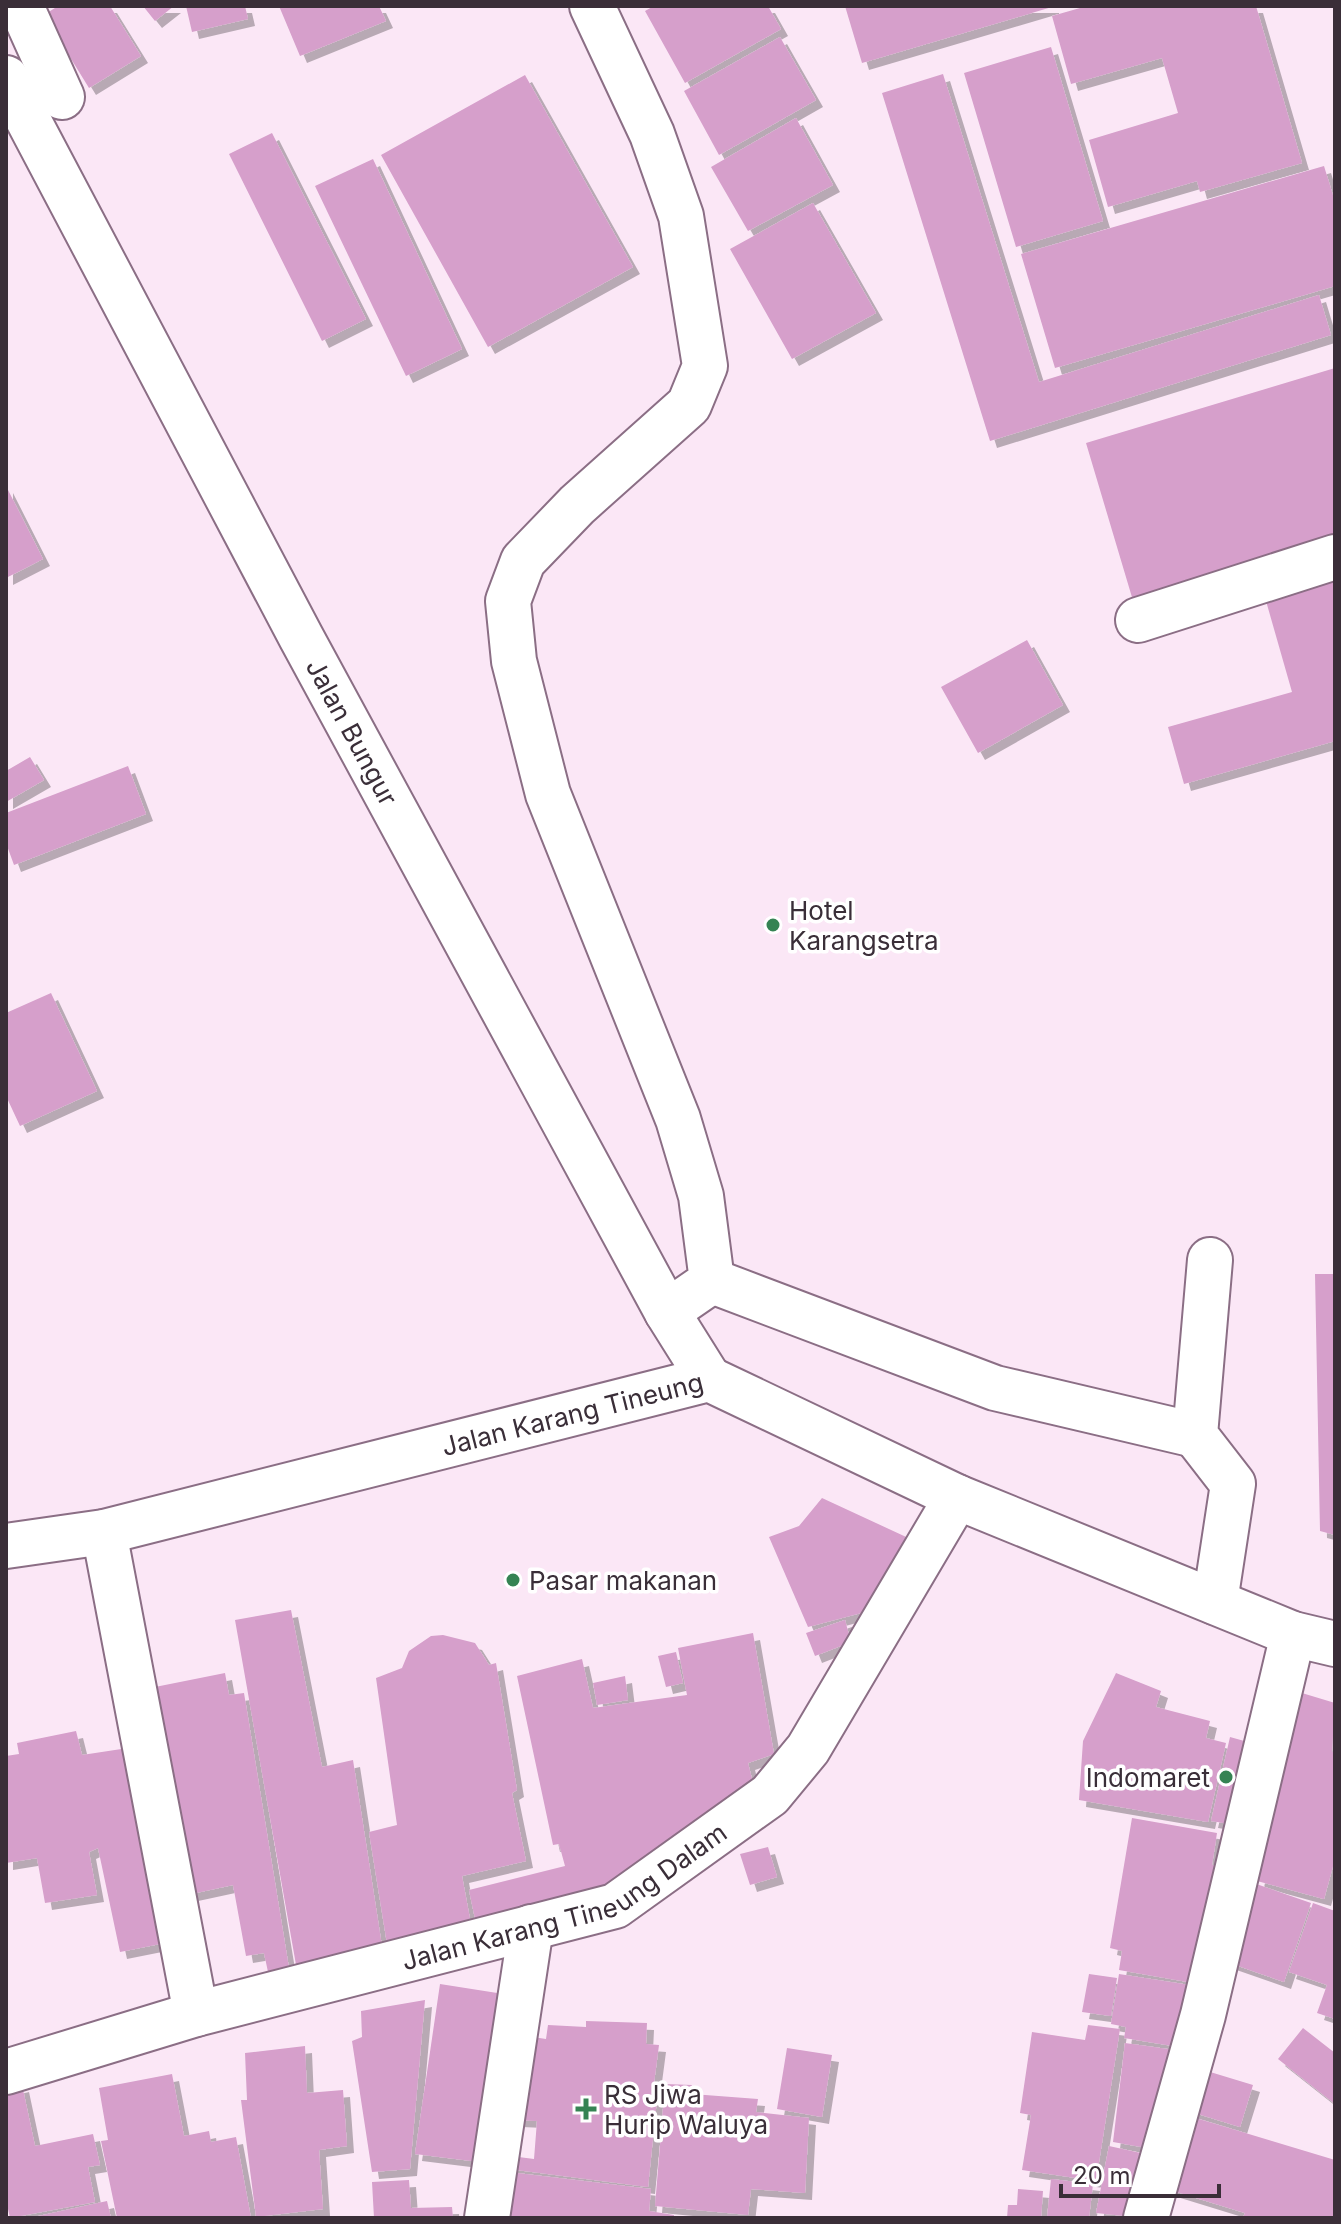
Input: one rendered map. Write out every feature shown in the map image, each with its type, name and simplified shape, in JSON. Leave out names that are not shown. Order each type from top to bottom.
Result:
[{"type":"street","points":[[21,6],[31,116]]},
{"type":"street","points":[[592,6],[652,134],[681,216],[705,366],[689,405],[577,505],[523,561],[508,601],[514,661],[548,794],[678,1119],[701,1196],[712,1281]]},
{"type":"street","name":"Jalan Bungur","points":[[6,78],[31,116],[301,637],[667,1312],[709,1379]]},
{"type":"street","points":[[1138,620],[1335,557]]},
{"type":"street","points":[[1195,1435],[1210,1260]]},
{"type":"street","points":[[667,1312],[712,1281]]},
{"type":"street","points":[[712,1281],[995,1388],[1195,1435],[1233,1484],[1215,1602]]},
{"type":"street","name":"Jalan Karang Tineung","points":[[6,1546],[104,1532],[709,1379],[957,1497],[1293,1634],[1335,1644]]},
{"type":"street","name":"Jalan Karang Tineung Dalam","points":[[6,2072],[196,2014],[615,1906],[770,1795],[808,1749],[957,1497]]},
{"type":"street","points":[[104,1532],[196,2014]]},
{"type":"street","points":[[1146,2218],[1203,2015],[1293,1634]]},
{"type":"street","points":[[487,2218],[531,1927]]},
{"type":"building","points":[[58,6],[110,6],[141,56],[89,88],[44,15]]},
{"type":"building","points":[[143,6],[174,6],[155,21]]},
{"type":"building","points":[[186,6],[245,6],[248,19],[192,32]]},
{"type":"building","points":[[279,6],[379,6],[386,21],[300,56]]},
{"type":"building","points":[[654,6],[768,6],[781,29],[685,83],[645,11]]},
{"type":"building","points":[[845,6],[1052,6],[1052,7],[862,63]]},
{"type":"building","points":[[1087,6],[1256,6],[1302,163],[1200,192],[1197,181],[1108,207],[1089,140],[1178,113],[1162,58],[1071,84],[1052,16]]},
{"type":"building","points":[[780,37],[816,100],[719,155],[684,91]]},
{"type":"building","points":[[1051,47],[1103,221],[1016,247],[964,73]]},
{"type":"building","points":[[943,74],[1039,382],[1319,295],[1331,335],[990,441],[882,93]]},
{"type":"building","points":[[525,75],[633,267],[488,347],[381,155]]},
{"type":"building","points":[[796,118],[833,185],[748,231],[711,167]]},
{"type":"building","points":[[272,133],[366,319],[322,341],[229,154]]},
{"type":"building","points":[[373,159],[462,349],[406,376],[315,186]]},
{"type":"building","points":[[1324,166],[1335,202],[1335,286],[1055,368],[1021,254]]},
{"type":"building","points":[[813,203],[876,313],[792,359],[730,249]]},
{"type":"building","points":[[1335,368],[1335,542],[1134,604],[1086,443]]},
{"type":"building","points":[[6,486],[43,559],[6,578]]},
{"type":"building","points":[[1335,574],[1335,741],[1184,784],[1168,727],[1292,692],[1264,594]]},
{"type":"building","points":[[1027,640],[1063,705],[978,753],[941,687]]},
{"type":"building","points":[[30,757],[44,780],[6,802],[6,771]]},
{"type":"building","points":[[128,766],[146,814],[14,865],[6,843],[6,813]]},
{"type":"building","points":[[51,993],[97,1091],[20,1126],[6,1096],[6,1013]]},
{"type":"building","points":[[1315,1274],[1335,1274],[1335,1535],[1320,1531]]},
{"type":"building","points":[[822,1498],[917,1542],[880,1608],[808,1627],[769,1537],[799,1526]]},
{"type":"building","points":[[291,1610],[322,1767],[353,1760],[384,1959],[298,1976],[235,1620]]},
{"type":"building","points":[[845,1620],[851,1642],[815,1656],[806,1633]]},
{"type":"building","points":[[753,1633],[774,1754],[748,1763],[756,1795],[610,1900],[478,1933],[469,1890],[565,1866],[559,1844],[553,1845],[517,1676],[582,1659],[593,1708],[687,1695],[678,1648]]},
{"type":"building","points":[[443,1635],[475,1643],[489,1665],[496,1663],[517,1790],[512,1793],[526,1861],[462,1876],[473,1935],[389,1956],[369,1832],[397,1825],[376,1678],[402,1668],[409,1651],[431,1636]]},
{"type":"building","points":[[676,1652],[683,1683],[666,1687],[658,1656]]},
{"type":"building","points":[[225,1673],[229,1695],[244,1693],[289,1968],[268,1972],[264,1953],[246,1956],[233,1885],[182,1896],[145,1689]]},
{"type":"building","points":[[1116,1673],[1161,1691],[1156,1707],[1210,1721],[1206,1738],[1226,1743],[1208,1822],[1079,1800],[1083,1741]]},
{"type":"building","points":[[625,1676],[628,1700],[597,1705],[593,1683]]},
{"type":"building","points":[[1292,1690],[1335,1703],[1332,1752],[1335,1752],[1335,1859],[1324,1899],[1257,1881]]},
{"type":"building","points":[[76,1731],[82,1755],[128,1748],[165,1943],[120,1952],[98,1848],[89,1852],[97,1895],[45,1903],[37,1858],[6,1863],[6,1756],[19,1754],[17,1743]]},
{"type":"building","points":[[1230,1737],[1255,1744],[1236,1825],[1211,1821]]},
{"type":"building","points":[[1132,1818],[1217,1833],[1212,1865],[1226,1866],[1205,1985],[1119,1970],[1122,1951],[1110,1948]]},
{"type":"building","points":[[768,1847],[777,1877],[750,1885],[740,1854]]},
{"type":"building","points":[[1248,1881],[1311,1903],[1284,1982],[1221,1960]]},
{"type":"building","points":[[1313,1903],[1335,1911],[1335,2019],[1317,2013],[1327,1985],[1289,1972]]},
{"type":"building","points":[[1089,1974],[1117,1978],[1111,2016],[1082,2012]]},
{"type":"building","points":[[1119,1974],[1196,1986],[1185,2048],[1124,2038],[1126,2027],[1111,2024]]},
{"type":"building","points":[[440,1984],[510,1995],[488,2163],[415,2154]]},
{"type":"building","points":[[425,2000],[410,2169],[372,2172],[352,2041],[362,2037],[361,2011]]},
{"type":"building","name":"RS Jiwa Hurip Waluya","points":[[586,2021],[647,2023],[646,2044],[659,2045],[652,2098],[657,2099],[648,2187],[509,2169],[511,2156],[534,2159],[537,2121],[515,2120],[526,2036],[546,2039],[548,2025],[586,2027]]},
{"type":"building","points":[[1088,2025],[1120,2029],[1096,2181],[1022,2170],[1031,2115],[1020,2113],[1032,2032],[1085,2040]]},
{"type":"building","points":[[1303,2028],[1335,2053],[1335,2104],[1278,2059]]},
{"type":"building","points":[[1125,2043],[1189,2052],[1164,2151],[1113,2142]]},
{"type":"building","points":[[305,2046],[307,2093],[343,2090],[347,2146],[319,2150],[323,2209],[256,2217],[241,2100],[247,2100],[245,2053]]},
{"type":"building","points":[[787,2048],[832,2055],[822,2117],[777,2109]]},
{"type":"building","points":[[1197,2068],[1253,2085],[1240,2127],[1185,2110]]},
{"type":"building","points":[[172,2074],[184,2136],[209,2131],[211,2142],[236,2137],[251,2218],[117,2218],[101,2141],[108,2140],[99,2088]]},
{"type":"building","points":[[665,2084],[692,2085],[692,2094],[758,2099],[756,2112],[809,2118],[805,2193],[751,2189],[748,2215],[655,2206]]},
{"type":"building","points":[[22,2085],[35,2146],[93,2134],[100,2165],[88,2167],[95,2202],[10,2218],[6,2200],[6,2089]]},
{"type":"building","points":[[1189,2116],[1335,2160],[1335,2218],[1243,2218],[1245,2213],[1167,2189]]},
{"type":"building","points":[[1109,2146],[1159,2157],[1144,2218],[1096,2213]]},
{"type":"building","points":[[499,2171],[651,2189],[649,2211],[674,2215],[674,2218],[494,2218]]},
{"type":"building","points":[[1051,2179],[1093,2184],[1089,2218],[1047,2218]]},
{"type":"building","points":[[409,2180],[411,2208],[452,2207],[453,2218],[374,2218],[372,2182]]},
{"type":"building","points":[[1018,2189],[1043,2191],[1041,2218],[1007,2218],[1008,2205],[1017,2205]]},
{"type":"building","points":[[107,2201],[111,2218],[34,2218],[34,2217]]},
{"type":"place","name":"Hotel Karangsetra","points":[[773,925]]},
{"type":"place","name":"Pasar makanan","points":[[513,1580]]},
{"type":"place","name":"Indomaret","points":[[1226,1777]]},
{"type":"place","name":"RS Jiwa Hurip Waluya","points":[[586,2109]]}]
